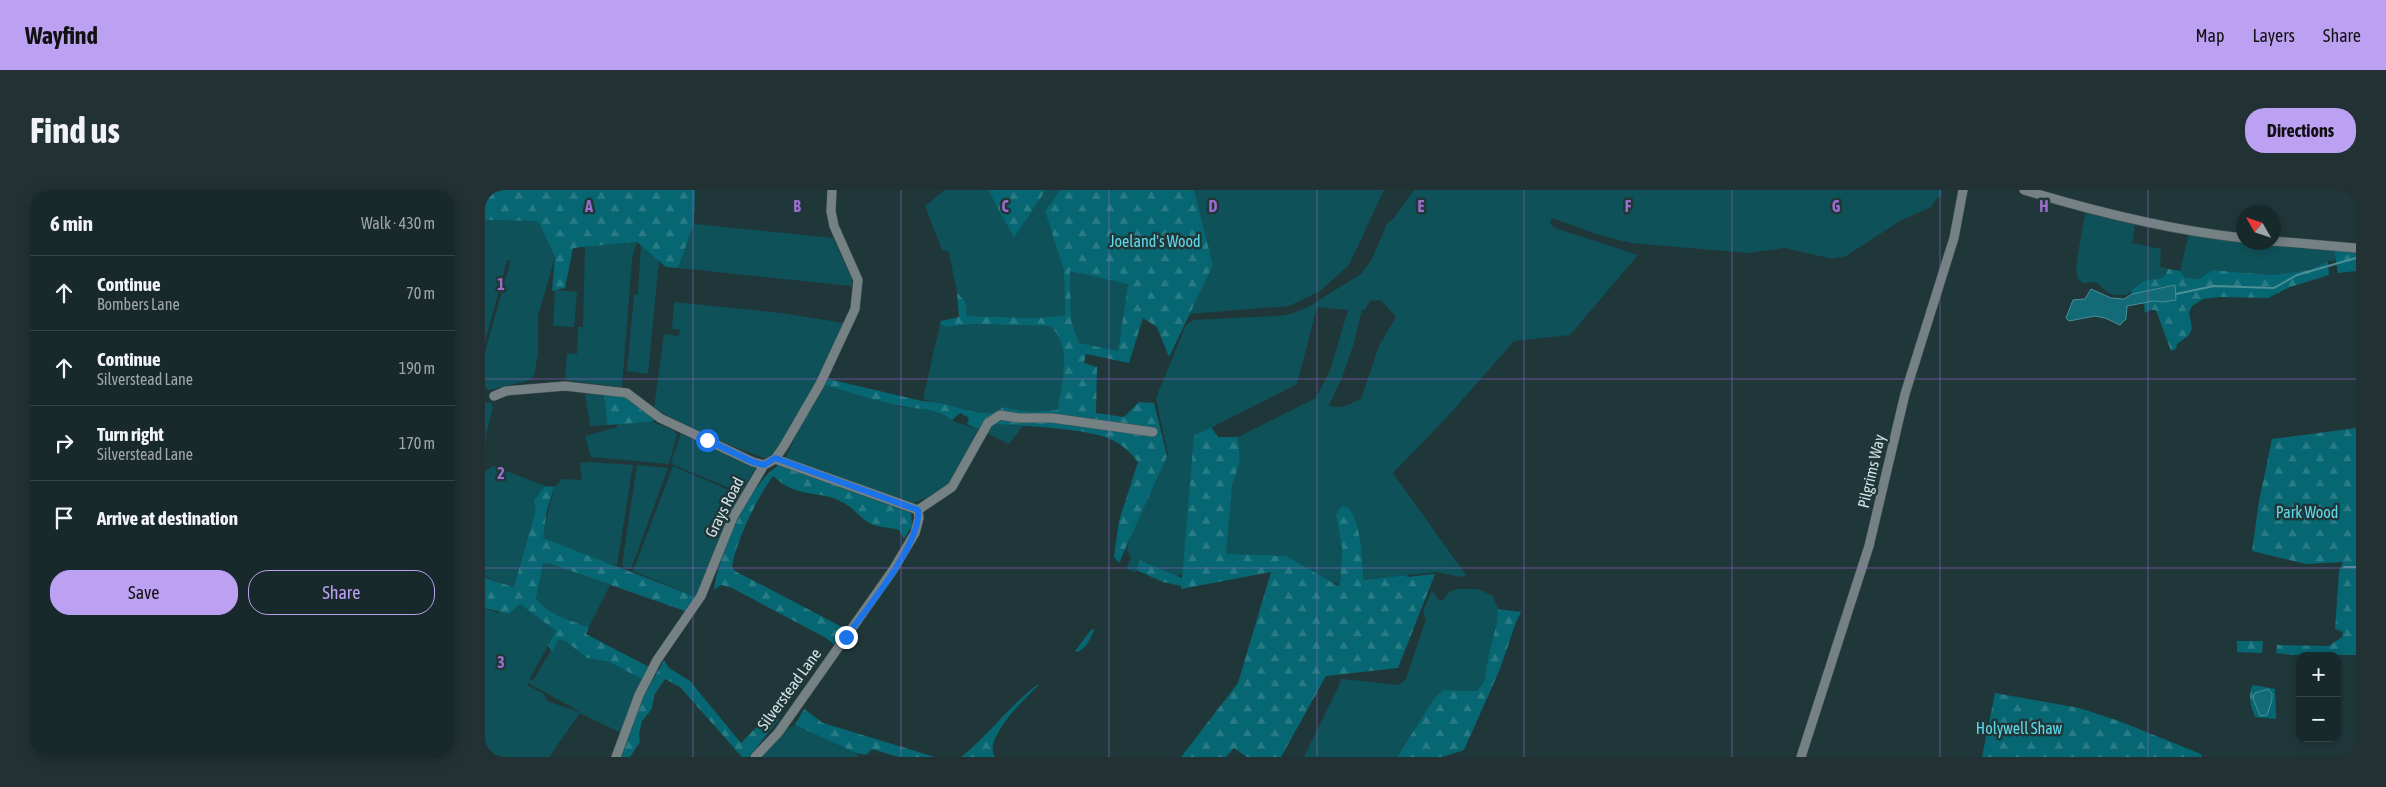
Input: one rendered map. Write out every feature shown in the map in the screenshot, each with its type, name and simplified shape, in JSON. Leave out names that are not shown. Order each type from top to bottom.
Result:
[{"type":"street","name":"Grays Road","points":[[617,757],[639,695],[657,660],[701,596],[733,517],[764,465],[775,458],[820,384],[855,309],[858,280],[834,226],[831,210],[832,190]]},
{"type":"street","name":"Pilgrims Way","points":[[1801,757],[1869,546],[1905,394],[1954,238],[1963,190]]},
{"type":"street","points":[[2024,190],[2136,220],[2201,234],[2236,237]]},
{"type":"street","points":[[2281,242],[2356,248]]},
{"type":"street","points":[[493,396],[506,391],[565,386],[627,394],[660,418],[753,462],[764,465]]},
{"type":"street","points":[[775,458],[918,510],[952,486],[989,423],[999,415],[1052,418],[1153,432]]},
{"type":"street","name":"Silverstead Lane","points":[[755,757],[778,732],[897,564],[915,533],[919,518],[918,510]]},
{"type":"shaded area","points":[[945,190],[988,190],[1014,238],[1046,190],[1060,190],[1045,211],[1064,271],[1065,315],[1038,318],[966,316],[965,301],[957,293],[949,252],[942,250],[925,206]]},
{"type":"shaded area","points":[[1194,190],[1384,190],[1349,265],[1320,291],[1289,306],[1189,314],[1213,265]]},
{"type":"shaded area","points":[[1414,190],[1941,190],[1942,195],[1936,199],[1931,207],[1900,221],[1846,256],[1833,259],[1784,248],[1748,253],[1631,243],[1599,235],[1552,218],[1550,223],[1555,228],[1638,255],[1570,335],[1514,341],[1447,417],[1393,473],[1466,575],[1460,577],[1436,572],[1364,580],[1361,554],[1336,515],[1342,548],[1340,584],[1226,555],[1228,510],[1232,485],[1240,462],[1238,437],[1316,398],[1330,371],[1348,310],[1317,307],[1297,384],[1197,435],[1183,573],[1177,576],[1141,560],[1135,572],[1126,569],[1131,558],[1127,550],[1138,513],[1149,488],[1168,455],[1156,398],[1186,325],[1194,320],[1278,316],[1291,314],[1308,307],[1361,274],[1371,261],[1387,224],[1394,218]],"holes":[[[1381,300],[1396,317],[1379,346],[1361,399],[1341,407],[1329,405],[1341,380],[1354,343],[1362,309],[1364,311],[1370,301]]]},
{"type":"shaded area","points":[[2085,213],[2135,225],[2132,243],[2161,249],[2160,267],[2168,269],[2167,274],[2161,279],[2143,282],[2126,295],[2114,295],[2107,292],[2096,282],[2083,283],[2077,278],[2076,266]]},
{"type":"shaded area","points":[[487,220],[538,221],[555,257],[538,316],[538,353],[534,376],[527,381],[490,390],[485,388],[485,352],[511,260],[507,261],[485,341],[485,222]]},
{"type":"shaded area","points":[[694,224],[833,238],[852,279],[852,286],[678,268]]},
{"type":"shaded area","points":[[2189,233],[2236,241],[2236,250],[2281,250],[2281,245],[2334,250],[2335,261],[2328,261],[2310,270],[2271,275],[2212,270],[2199,279],[2185,278],[2180,271]]},
{"type":"shaded area","points":[[637,242],[632,259],[622,387],[565,380],[567,353],[577,354],[578,327],[583,327],[585,247]]},
{"type":"shaded area","points":[[641,245],[659,260],[648,374],[627,371],[634,295],[638,294]]},
{"type":"shaded area","points":[[1070,270],[1128,283],[1118,352],[1079,343],[1071,320]]},
{"type":"shaded area","points":[[2175,285],[2176,300],[2154,301],[2127,306],[2126,319],[2120,325],[2105,318],[2095,316],[2069,321],[2066,318],[2073,300],[2085,299],[2091,289],[2111,298],[2124,299],[2132,294]]},
{"type":"shaded area","points":[[555,290],[577,292],[574,327],[553,326]]},
{"type":"shaded area","points":[[674,302],[781,313],[844,323],[815,387],[773,456],[765,458],[707,437],[654,408],[664,334],[679,336],[680,330],[672,329]]},
{"type":"shaded area","points":[[940,324],[946,327],[974,324],[1050,326],[1057,334],[1063,354],[1064,366],[1058,411],[1029,412],[1002,407],[999,412],[987,415],[923,399]]},
{"type":"shaded area","points":[[825,385],[901,407],[932,409],[944,413],[955,422],[978,429],[958,472],[945,490],[913,503],[785,459],[804,418]]},
{"type":"shaded area","points":[[604,393],[607,425],[590,426],[585,394]]},
{"type":"shaded area","points":[[485,402],[491,403],[493,407],[486,435],[485,449]]},
{"type":"shaded area","points":[[653,422],[677,434],[669,464],[591,457],[585,436],[617,427],[617,424]]},
{"type":"shaded area","points":[[994,424],[1023,426],[1009,444],[986,433]]},
{"type":"shaded area","points":[[681,434],[756,467],[741,493],[674,465],[671,462]]},
{"type":"shaded area","points":[[580,463],[633,465],[617,565],[600,561],[542,538],[554,487],[563,479],[582,480]]},
{"type":"shaded area","points":[[637,465],[668,468],[631,569],[622,566]]},
{"type":"shaded area","points":[[494,466],[545,486],[534,500],[537,510],[514,587],[485,577],[485,471]]},
{"type":"shaded area","points":[[673,466],[740,495],[726,520],[696,597],[633,571]]},
{"type":"shaded area","points":[[548,563],[610,585],[589,627],[554,613],[541,605],[536,599],[543,564]]},
{"type":"shaded area","points":[[1456,589],[1478,589],[1493,596],[1498,609],[1498,623],[1487,661],[1489,669],[1481,688],[1477,691],[1443,690],[1435,697],[1397,757],[1304,757],[1342,679],[1398,685],[1406,679],[1426,619],[1423,611],[1432,590],[1438,600],[1442,601],[1449,592]]},
{"type":"shaded area","points":[[520,604],[556,631],[529,680],[534,679],[558,639],[567,642],[587,658],[609,662],[642,679],[621,733],[580,713],[549,757],[485,757],[485,608],[498,613]],"holes":[[[528,683],[579,711],[547,701],[544,694],[527,685]]]},
{"type":"shaded area","points":[[2268,689],[2272,693],[2272,700],[2267,715],[2260,716],[2253,698],[2255,693]]},
{"type":"shaded area","points":[[795,725],[856,753],[859,757],[760,757],[788,728]]},
{"type":"green space","points":[[485,190],[695,190],[694,224],[678,268],[666,267],[637,242],[573,248],[565,288],[552,291],[555,257],[538,221],[487,220],[485,222]]},
{"type":"green space","points":[[988,190],[1046,190],[1014,238]]},
{"type":"green space","name":"Joeland's Wood","points":[[1060,190],[1194,190],[1213,265],[1169,357],[1157,327],[1143,318],[1129,363],[1086,354],[1084,363],[1097,367],[1096,413],[1124,417],[1139,402],[1154,403],[1167,456],[1119,563],[1114,557],[1119,521],[1138,462],[1132,455],[1112,440],[1101,436],[1055,428],[994,424],[1000,417],[1052,420],[1153,434],[1153,429],[1055,416],[1023,417],[999,412],[1002,407],[1029,412],[1058,410],[1064,365],[1061,343],[1057,334],[1050,326],[974,324],[946,327],[940,324],[941,321],[959,317],[957,293],[965,301],[967,316],[1038,318],[1065,315],[1064,271],[1045,211]],"holes":[[[1070,271],[1128,284],[1118,351],[1079,343],[1071,320]]]},
{"type":"green space","points":[[2334,250],[2356,251],[2356,271],[2338,273]]},
{"type":"green space","points":[[2328,261],[2329,275],[2290,287],[2268,298],[2220,297],[2203,299],[2192,306],[2189,313],[2192,328],[2189,335],[2177,344],[2176,349],[2171,351],[2156,310],[2145,313],[2144,302],[2176,300],[2167,286],[2132,294],[2131,291],[2145,281],[2162,278],[2168,269],[2180,271],[2185,278],[2199,279],[2212,270],[2271,275],[2310,270]]},
{"type":"green space","points":[[828,379],[922,401],[981,413],[999,412],[978,429],[967,424],[969,418],[960,413],[952,420],[934,411],[891,404],[825,385]]},
{"type":"green space","points":[[604,393],[625,396],[656,419],[651,422],[607,425]]},
{"type":"green space","points":[[1211,427],[1218,437],[1238,437],[1240,462],[1232,485],[1226,554],[1286,556],[1338,586],[1340,584],[1342,548],[1336,515],[1341,507],[1348,508],[1357,524],[1364,580],[1435,574],[1398,668],[1326,676],[1281,757],[1247,757],[1234,748],[1226,757],[1181,757],[1238,683],[1271,572],[1181,589],[1181,586],[1163,582],[1136,570],[1140,560],[1182,578],[1194,436]]},
{"type":"green space","name":"Park Wood","points":[[2356,428],[2356,655],[2341,655],[2341,652],[2296,652],[2296,655],[2276,653],[2277,645],[2329,646],[2342,637],[2343,632],[2335,629],[2339,571],[2343,562],[2306,564],[2252,551],[2259,501],[2272,439]]},
{"type":"green space","points":[[779,465],[911,513],[912,526],[904,539],[899,530],[869,523],[844,503],[826,496],[792,488],[773,476],[761,495],[742,533],[732,567],[735,571],[844,628],[835,645],[826,638],[730,587],[721,585],[714,590],[728,540],[746,503],[768,474]]},
{"type":"green space","points":[[545,486],[554,487],[547,510],[543,538],[696,597],[685,611],[548,563],[543,564],[536,599],[541,605],[567,619],[589,627],[586,634],[649,667],[642,679],[609,662],[587,658],[567,642],[559,639],[552,652],[548,645],[556,631],[520,604],[509,614],[485,608],[485,578],[514,587],[536,510],[534,500]]},
{"type":"green space","points":[[1498,609],[1521,612],[1500,669],[1464,750],[1442,757],[1397,757],[1435,697],[1443,690],[1477,691],[1481,687],[1497,622]]},
{"type":"green space","points":[[1095,629],[1086,646],[1078,652],[1075,651],[1091,630]]},
{"type":"green space","points":[[2237,641],[2263,641],[2262,653],[2237,652]]},
{"type":"green space","points":[[664,660],[669,668],[690,681],[741,743],[762,723],[779,719],[749,757],[742,757],[680,687],[665,679],[654,695],[652,709],[642,721],[639,734],[640,742],[630,757],[621,757],[638,706]]},
{"type":"green space","points":[[1039,685],[1016,708],[1000,729],[993,749],[995,757],[961,757],[1017,702]]},
{"type":"green space","points":[[2253,685],[2275,689],[2276,719],[2255,717],[2250,697]]},
{"type":"green space","name":"Holywell Shaw","points":[[1995,693],[2079,708],[2119,721],[2201,754],[2202,757],[1982,757]]},
{"type":"green space","points":[[804,709],[823,723],[935,757],[898,757],[872,749],[866,755],[856,753],[795,725]]},
{"type":"waterway","points":[[2176,294],[2214,286],[2274,288],[2297,275],[2356,258]]},
{"type":"waterway","points":[[2344,567],[2356,567]]},
{"type":"route","points":[[707,440],[753,462],[764,465],[775,458],[918,510],[919,518],[915,533],[906,550],[846,637]]}]
